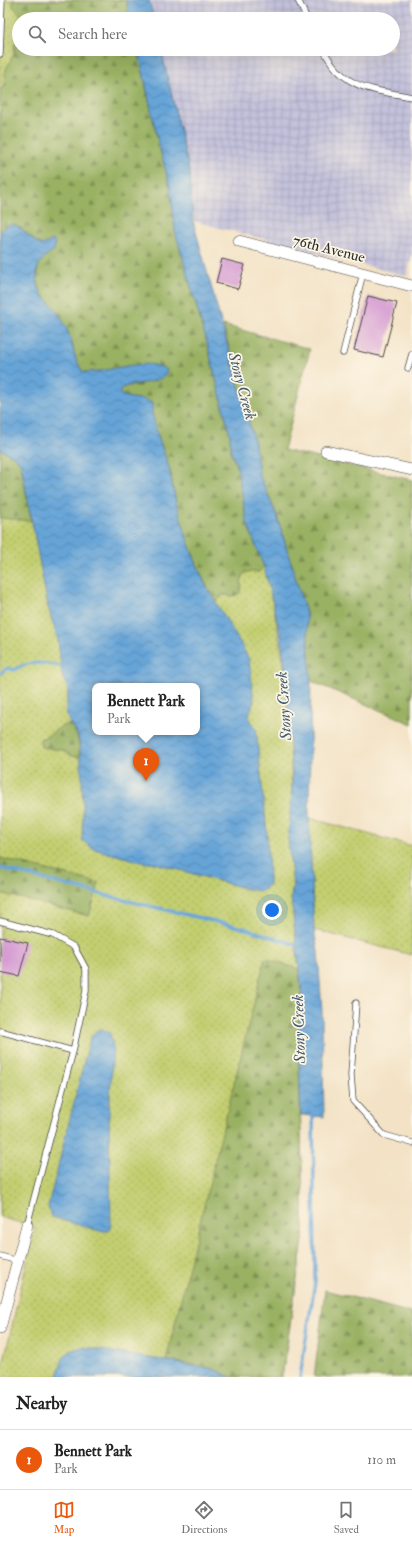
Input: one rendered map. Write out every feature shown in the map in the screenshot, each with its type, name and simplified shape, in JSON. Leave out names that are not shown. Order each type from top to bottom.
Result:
[{"type":"street","name":"76th Avenue","points":[[239,241],[412,286]]},
{"type":"street","points":[[326,451],[412,470]]},
{"type":"street","points":[[0,1328],[27,1224]]},
{"type":"lane","points":[[0,54],[2,0]]},
{"type":"lane","points":[[298,0],[304,12]]},
{"type":"lane","points":[[328,56],[338,71],[352,82],[362,86],[412,97]]},
{"type":"lane","points":[[343,353],[363,273]]},
{"type":"lane","points":[[408,368],[412,354]]},
{"type":"lane","points":[[0,921],[53,935],[74,947],[86,969],[86,991],[74,1051],[27,1224]]},
{"type":"lane","points":[[356,1003],[351,1075],[353,1101],[384,1135],[412,1143]]},
{"type":"lane","points":[[0,1031],[74,1051]]},
{"type":"lane","points":[[0,1256],[18,1261]]},
{"type":"shaded area","points":[[149,0],[412,0],[412,254],[407,276],[193,221],[190,174],[163,56],[400,56],[400,12],[152,12]]},
{"type":"green space","points":[[0,0],[126,0],[129,12],[12,12],[12,56],[139,56],[173,221],[271,593],[286,676],[292,792],[288,840],[293,885],[291,897],[302,996],[298,1034],[304,1233],[282,1377],[0,1377],[35,1227],[0,1217]]},
{"type":"green space","points":[[13,0],[126,0],[129,12],[18,12],[13,7]]},
{"type":"green space","points":[[13,56],[140,56],[158,142],[170,187],[175,231],[207,343],[230,435],[231,453],[237,466],[247,523],[264,567],[259,572],[245,572],[242,577],[240,593],[234,596],[223,595],[215,602],[197,565],[180,514],[169,468],[153,420],[151,403],[121,394],[121,389],[126,386],[141,385],[83,372],[76,362],[71,339],[53,306],[41,293],[37,278],[38,265],[43,257],[54,250],[53,240],[42,245],[20,228],[11,224],[0,232],[0,91],[4,85],[6,69]]},
{"type":"green space","points":[[223,325],[310,349],[284,450],[412,480],[412,724],[311,681],[306,613],[277,516],[259,474],[255,444]]},
{"type":"green space","points":[[0,449],[15,457],[21,464],[31,521],[0,518]]},
{"type":"green space","points":[[70,724],[78,739],[79,757],[72,756],[63,750],[41,747],[40,739],[48,736],[62,726]]},
{"type":"green space","points":[[309,818],[412,846],[412,955],[314,930]]},
{"type":"green space","points":[[0,858],[99,883],[89,916],[0,893]]},
{"type":"green space","points":[[265,958],[299,969],[302,996],[298,1034],[304,1233],[282,1377],[231,1377],[213,1369],[166,1360]]},
{"type":"green space","points":[[325,1290],[412,1313],[412,1377],[314,1377]]},
{"type":"water","points":[[126,0],[149,0],[152,12],[129,12]]},
{"type":"water","points":[[140,56],[163,56],[190,174],[193,221],[255,444],[259,474],[277,516],[306,613],[311,681],[309,818],[314,930],[318,951],[322,1012],[324,1117],[301,1115],[298,1034],[302,996],[291,897],[293,885],[288,841],[292,792],[292,770],[288,728],[286,676],[281,637],[264,567],[247,523],[237,466],[231,452],[230,435],[207,343],[175,231],[170,187],[158,142]]},
{"type":"water","points":[[11,224],[20,228],[42,245],[53,240],[55,242],[54,250],[40,263],[38,268],[38,285],[42,294],[53,306],[66,327],[75,356],[83,372],[93,372],[148,364],[167,370],[165,376],[160,379],[125,387],[121,389],[121,394],[152,403],[152,412],[157,433],[169,468],[176,502],[191,550],[205,584],[249,660],[254,701],[249,715],[250,722],[253,723],[256,728],[267,832],[269,884],[264,890],[259,891],[247,889],[151,862],[146,863],[94,849],[82,840],[83,805],[80,745],[77,733],[70,724],[66,712],[68,689],[62,676],[58,640],[48,607],[21,464],[15,457],[0,449],[0,232],[3,228]]},
{"type":"water","points":[[97,1030],[104,1030],[110,1033],[113,1046],[109,1116],[111,1224],[109,1231],[100,1231],[51,1217],[48,1206],[90,1038]]},
{"type":"water","points":[[84,1347],[213,1369],[231,1377],[58,1377],[60,1365],[65,1356],[73,1350]]},
{"type":"building","points":[[222,259],[245,265],[238,289],[216,283]]},
{"type":"building","points":[[368,296],[397,303],[383,357],[354,350]]},
{"type":"building","points":[[0,937],[28,943],[19,976],[0,972]]},
{"type":"waterway","points":[[1,673],[7,668],[14,670],[25,665],[36,663],[60,666]]},
{"type":"waterway","points":[[0,868],[120,899],[243,928],[297,945]]},
{"type":"waterway","name":"Stony Creek","points":[[300,1377],[315,1282],[313,1111]]},
{"type":"place","name":"Bennett Park","points":[[146,781]]}]
